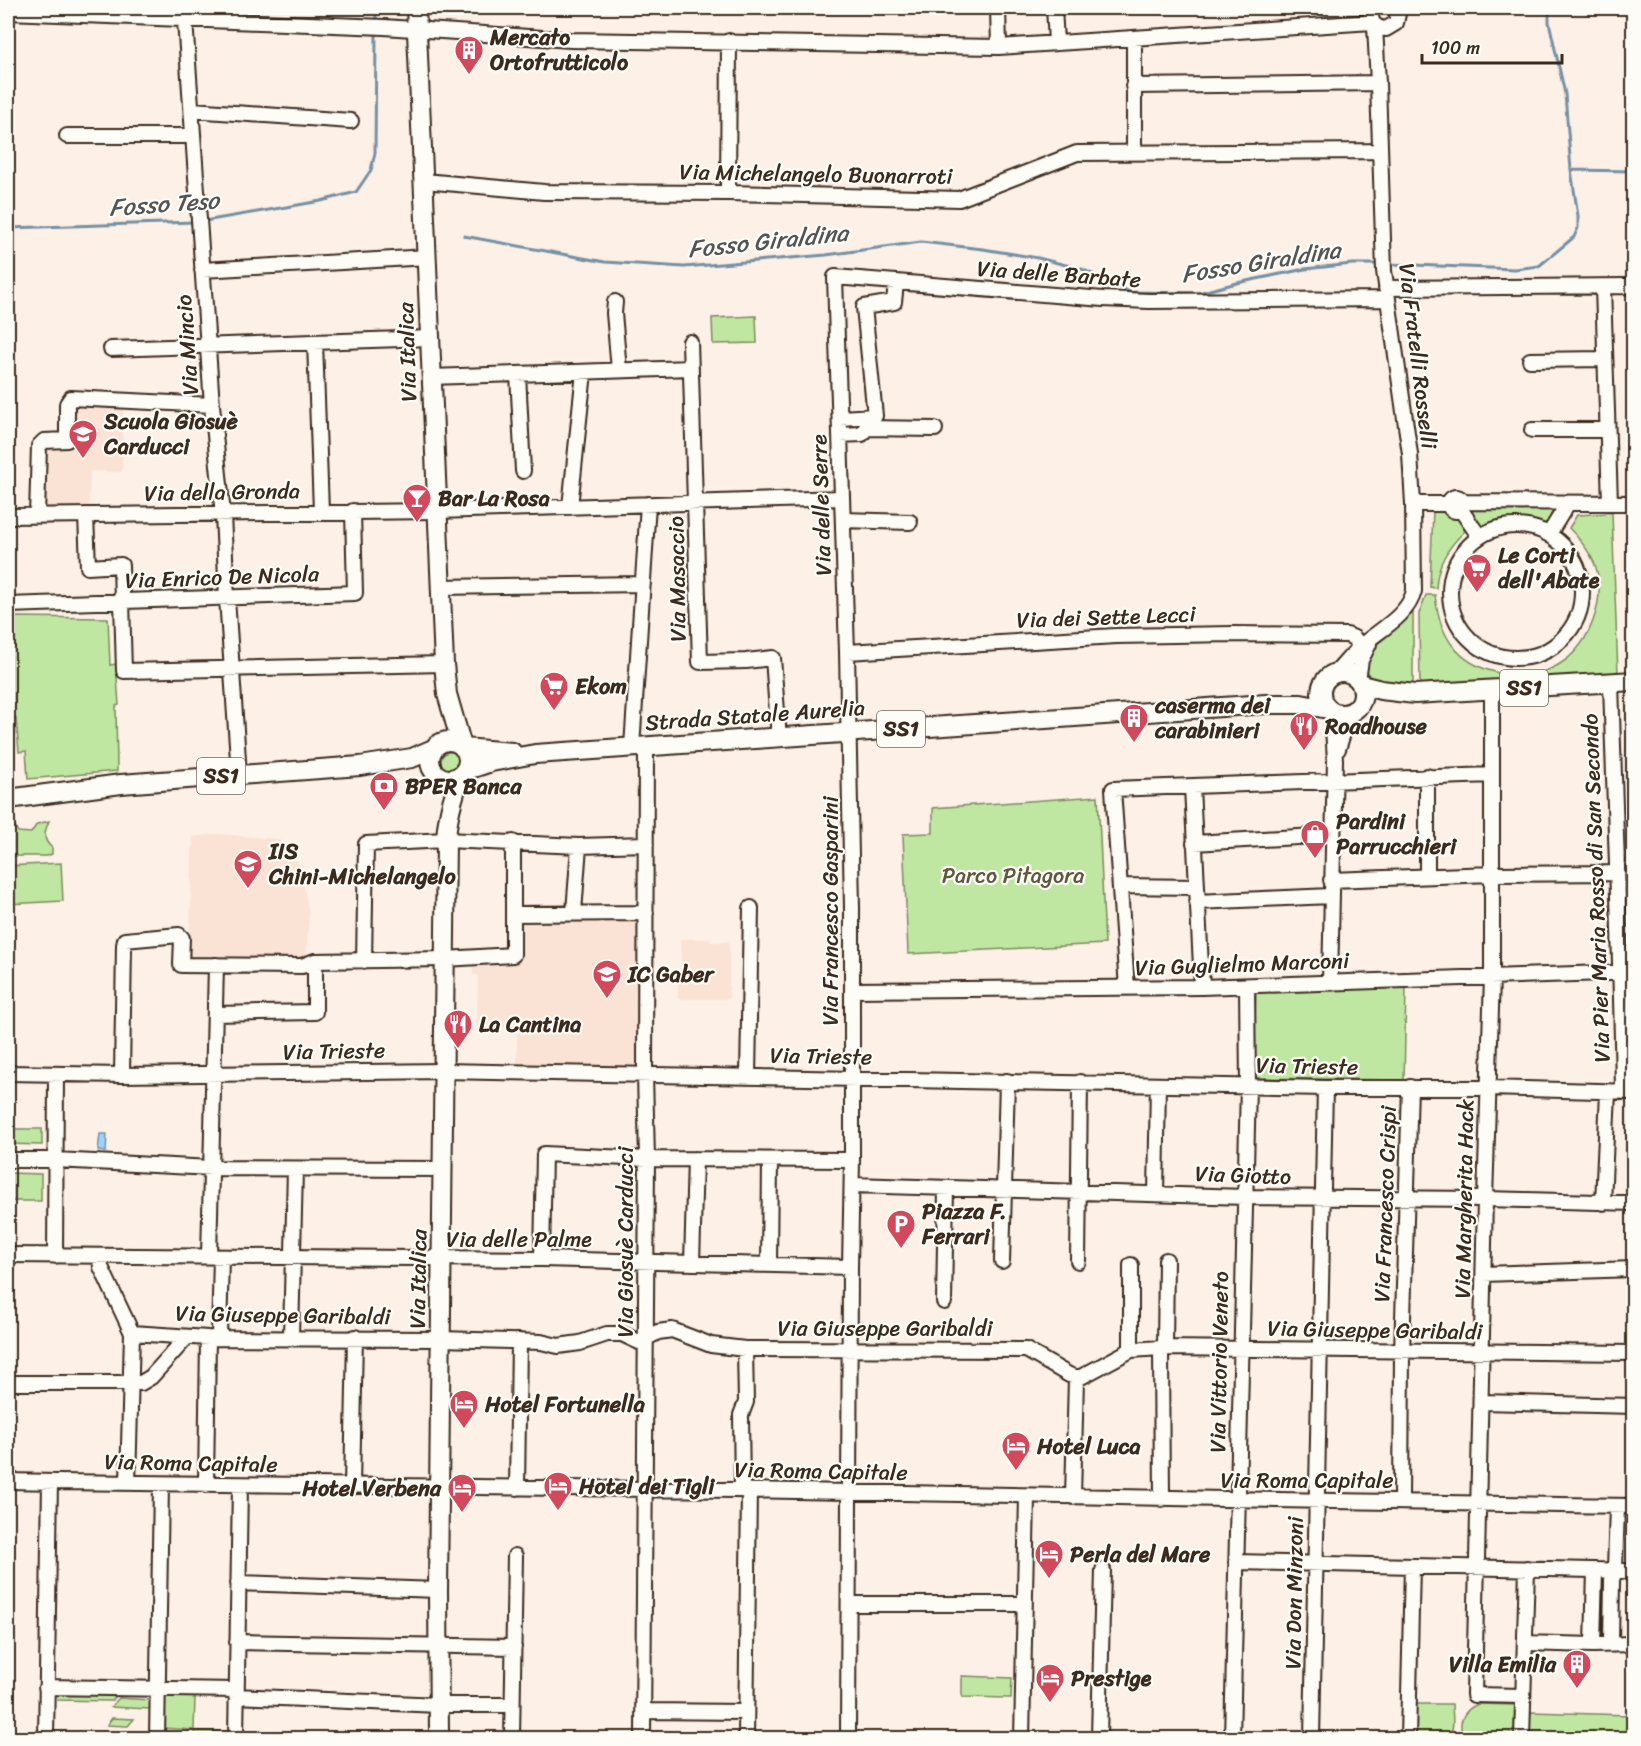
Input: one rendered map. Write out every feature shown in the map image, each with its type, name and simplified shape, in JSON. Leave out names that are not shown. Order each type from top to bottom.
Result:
[{"type":"main road","name":"Via Italica","points":[[416,8],[444,664],[447,694],[462,747]]},
{"type":"main road","name":"SS1","points":[[1329,679],[1347,673],[1359,682]]},
{"type":"main road","name":"Strada Statale Aurelia","points":[[1266,704],[1301,696],[1329,679]]},
{"type":"main road","points":[[1329,679],[1321,698],[1341,711],[1362,698],[1359,682]]},
{"type":"main road","name":"Strada Statale Aurelia","points":[[1359,682],[1381,690],[1415,694],[1634,681]]},
{"type":"main road","name":"Via Italica","points":[[437,746],[447,694]]},
{"type":"main road","name":"Strada Statale Aurelia","points":[[463,773],[491,762],[535,754],[1266,704],[1301,705],[1341,711],[1415,694]]},
{"type":"main road","points":[[452,742],[462,747],[467,755],[467,764],[463,773],[451,779],[445,779],[434,773],[430,761],[437,746],[452,742]]},
{"type":"main road","name":"SS1","points":[[8,799],[121,784],[360,766],[412,758],[437,746]]},
{"type":"main road","name":"Strada Statale Aurelia","points":[[462,747],[535,754]]},
{"type":"main road","name":"SS1","points":[[360,766],[413,769],[434,773]]},
{"type":"main road","name":"Via Italica","points":[[434,773],[447,820]]},
{"type":"main road","name":"Via Italica","points":[[439,1738],[438,1590],[441,1487],[446,840],[447,820],[453,796],[463,773]]},
{"type":"main road","name":"SS1","points":[[8,806],[83,790]]},
{"type":"street","points":[[998,8],[999,47]]},
{"type":"street","points":[[1054,8],[1056,42]]},
{"type":"street","points":[[1133,86],[1378,76],[1383,48],[1397,18],[1395,8]]},
{"type":"street","points":[[8,12],[370,26],[571,40],[999,47],[1134,39],[1373,14],[1382,29],[1393,26]]},
{"type":"street","name":"Via Fratelli Rosselli","points":[[1329,679],[1360,646],[1403,611],[1413,596],[1413,504],[1409,444],[1384,271],[1378,76],[1373,14]]},
{"type":"street","name":"Via Mincio","points":[[185,20],[212,405],[223,515],[239,774]]},
{"type":"street","points":[[1134,39],[1134,152]]},
{"type":"street","points":[[728,193],[729,41]]},
{"type":"street","points":[[192,110],[351,121]]},
{"type":"street","points":[[68,136],[193,136]]},
{"type":"street","name":"Via Michelangelo Buonarroti","points":[[424,181],[544,192],[728,193],[959,199],[1077,153],[1380,151]]},
{"type":"street","points":[[202,270],[428,257]]},
{"type":"street","name":"Via delle Barbate","points":[[835,277],[1149,301],[1626,286],[1634,288]]},
{"type":"street","name":"Via delle Serre","points":[[835,277],[849,732]]},
{"type":"street","points":[[840,418],[875,416],[864,307],[894,302],[896,283]]},
{"type":"street","points":[[1603,287],[1610,503]]},
{"type":"street","points":[[615,302],[619,370]]},
{"type":"street","points":[[111,349],[431,338]]},
{"type":"street","points":[[315,342],[321,511]]},
{"type":"street","name":"Via Masaccio","points":[[690,342],[700,662],[773,658],[779,739]]},
{"type":"street","points":[[1530,360],[1605,359]]},
{"type":"street","points":[[431,377],[691,368]]},
{"type":"street","points":[[570,507],[584,372]]},
{"type":"street","points":[[518,374],[523,471]]},
{"type":"street","points":[[38,516],[39,446],[44,441],[66,440],[67,404],[70,398],[212,405]]},
{"type":"street","points":[[840,435],[862,434],[866,428],[935,429]]},
{"type":"street","points":[[1532,430],[1607,430]]},
{"type":"street","name":"Via della Gronda","points":[[8,516],[437,511],[842,498]]},
{"type":"street","points":[[1413,504],[1634,502]]},
{"type":"street","points":[[1550,534],[1568,503]]},
{"type":"street","name":"Via Giosuè Carducci","points":[[643,1738],[647,1008],[646,844],[639,747],[643,584],[648,504]]},
{"type":"street","points":[[1458,505],[1479,536]]},
{"type":"street","name":"Via Enrico De Nicola","points":[[8,605],[355,593],[353,511]]},
{"type":"street","points":[[86,515],[88,567],[121,565],[124,671],[444,664]]},
{"type":"street","points":[[843,520],[910,522]]},
{"type":"street","points":[[1512,526],[1529,527],[1550,534],[1563,544],[1576,562],[1583,582],[1581,606],[1573,627],[1556,645],[1533,656],[1517,658],[1500,656],[1478,646],[1460,627],[1453,612],[1450,588],[1454,568],[1464,550],[1479,536],[1492,530],[1512,526]]},
{"type":"street","points":[[440,587],[643,584]]},
{"type":"street","name":"Via Fratelli Rosselli","points":[[1359,682],[1363,654],[1378,633]]},
{"type":"street","name":"Via dei Sette Lecci","points":[[847,652],[1054,639],[1233,634],[1347,634],[1354,638],[1360,646]]},
{"type":"street","name":"Via Pier Maria Rosso di San Secondo","points":[[1611,682],[1616,873],[1627,973],[1628,1092]]},
{"type":"street","name":"Via Margherita Hack","points":[[1492,690],[1492,978],[1474,1695],[1523,1696]]},
{"type":"street","points":[[1330,982],[1334,780],[1341,711]]},
{"type":"street","name":"Via Francesco Gasparini","points":[[848,1738],[849,1348],[852,1185],[849,732]]},
{"type":"street","points":[[1127,988],[1113,789],[1492,775]]},
{"type":"street","points":[[1427,776],[1427,876]]},
{"type":"street","points":[[1192,787],[1202,987]]},
{"type":"street","points":[[1194,843],[1333,835]]},
{"type":"street","points":[[364,961],[366,844],[446,840],[579,846],[646,844]]},
{"type":"street","points":[[122,1075],[123,945],[125,940],[179,935],[182,938],[181,965],[302,966],[315,961],[445,959],[513,955],[513,842]]},
{"type":"street","points":[[574,912],[579,846]]},
{"type":"street","points":[[1331,880],[1492,874],[1616,873]]},
{"type":"street","points":[[1120,886],[1196,887]]},
{"type":"street","points":[[1197,902],[1331,896]]},
{"type":"street","points":[[748,1076],[751,908]]},
{"type":"street","points":[[513,914],[574,912],[646,915]]},
{"type":"street","points":[[215,1014],[315,1012],[315,961]]},
{"type":"street","points":[[206,1485],[215,1257],[212,1168],[216,965]]},
{"type":"street","name":"Via Guglielmo Marconi","points":[[852,990],[1202,987],[1627,973]]},
{"type":"street","name":"Via Vittorio Veneto","points":[[1232,1738],[1248,1086],[1247,986]]},
{"type":"street","name":"Via Trieste","points":[[8,1073],[122,1075],[444,1071],[1628,1092]]},
{"type":"street","points":[[55,1256],[56,1074]]},
{"type":"street","points":[[1002,1262],[1007,1081]]},
{"type":"street","points":[[1078,1260],[1080,1082]]},
{"type":"street","points":[[1156,1194],[1158,1085]]},
{"type":"street","name":"Via Francesco Crispi","points":[[1401,1502],[1402,1352],[1410,1087]]},
{"type":"street","name":"Via Don Minzoni","points":[[1312,1738],[1325,1088]]},
{"type":"street","points":[[1603,1203],[1608,1092]]},
{"type":"street","points":[[542,1259],[544,1154],[647,1159],[852,1160]]},
{"type":"street","points":[[692,1263],[695,1159]]},
{"type":"street","points":[[8,1160],[55,1160],[212,1168],[443,1169]]},
{"type":"street","points":[[769,1265],[770,1160]]},
{"type":"street","points":[[291,1337],[295,1169]]},
{"type":"street","name":"Via Giotto","points":[[852,1185],[1245,1197],[1634,1203]]},
{"type":"street","points":[[944,1302],[946,1189]]},
{"type":"street","name":"Via delle Palme","points":[[8,1256],[542,1259],[850,1266]]},
{"type":"street","points":[[100,1256],[101,1267],[132,1333],[128,1483]]},
{"type":"street","points":[[1162,1499],[1166,1260]]},
{"type":"street","points":[[1131,1265],[1131,1350]]},
{"type":"street","points":[[1484,1274],[1634,1269]]},
{"type":"street","name":"Via Giuseppe Garibaldi","points":[[132,1333],[213,1337],[355,1337],[519,1341],[542,1342],[558,1347],[607,1334],[622,1334],[639,1342],[658,1332],[672,1330],[711,1345],[745,1348],[1026,1350],[1076,1378],[1082,1377],[1131,1350],[1163,1348],[1634,1353]]},
{"type":"street","points":[[8,1383],[141,1383],[152,1377],[187,1336]]},
{"type":"street","points":[[352,1487],[355,1337]]},
{"type":"street","points":[[517,1488],[519,1341]]},
{"type":"street","points":[[745,1348],[746,1402],[741,1415],[745,1490],[746,1738]]},
{"type":"street","points":[[1073,1497],[1076,1378]]},
{"type":"street","points":[[1481,1402],[1634,1406]]},
{"type":"street","name":"Via Roma Capitale","points":[[8,1481],[161,1485],[745,1490],[1634,1506]]},
{"type":"street","points":[[46,1738],[50,1482]]},
{"type":"street","points":[[156,1738],[161,1485]]},
{"type":"street","points":[[236,1738],[240,1485]]},
{"type":"street","points":[[1022,1738],[1027,1496]]},
{"type":"street","points":[[1611,1644],[1617,1506]]},
{"type":"street","points":[[513,1738],[515,1556]]},
{"type":"street","points":[[1236,1562],[1634,1571]]},
{"type":"street","points":[[1408,1738],[1412,1566]]},
{"type":"street","points":[[1522,1738],[1527,1568]]},
{"type":"street","points":[[1099,1738],[1103,1570]]},
{"type":"street","points":[[1593,1645],[1595,1570]]},
{"type":"street","points":[[238,1583],[438,1590]]},
{"type":"street","points":[[849,1604],[1024,1604]]},
{"type":"street","points":[[237,1642],[514,1647]]},
{"type":"street","points":[[1525,1643],[1634,1644]]},
{"type":"street","points":[[45,1687],[157,1689],[439,1704],[512,1705]]},
{"type":"street","points":[[644,1711],[746,1713]]},
{"type":"shaded area","name":"Scuola Giosuè Carducci","points":[[76,405],[123,408],[122,472],[90,471],[89,509],[40,509],[44,450],[52,447],[75,447]]},
{"type":"shaded area","name":"IIS Chini-Michelangelo","points":[[217,834],[278,839],[299,864],[309,913],[306,961],[189,959],[193,837]]},
{"type":"shaded area","points":[[519,918],[640,920],[637,1069],[517,1067],[517,1028],[477,1027],[478,975],[473,974],[473,960],[518,961]]},
{"type":"shaded area","points":[[680,939],[710,939],[710,942],[729,942],[729,999],[678,999],[678,980],[682,980]]},
{"type":"green space","points":[[756,316],[757,343],[713,344],[712,318]]},
{"type":"green space","points":[[1433,510],[1444,510],[1458,519],[1465,531],[1444,556],[1436,588],[1430,587]]},
{"type":"green space","points":[[1471,510],[1550,510],[1552,512],[1547,528],[1515,522],[1482,529],[1469,512]]},
{"type":"green space","points":[[1612,513],[1618,675],[1420,685],[1419,614],[1426,595],[1435,595],[1440,622],[1453,646],[1466,659],[1483,668],[1513,675],[1529,675],[1558,665],[1570,656],[1589,631],[1595,615],[1599,589],[1592,557],[1569,528],[1577,515]]},
{"type":"green space","points":[[1413,613],[1413,686],[1375,681],[1367,670],[1370,652],[1382,637]]},
{"type":"green space","points":[[8,617],[108,618],[110,665],[116,664],[119,705],[116,706],[117,771],[28,779],[26,751],[19,752],[16,718],[10,718]]},
{"type":"green space","points":[[450,752],[456,755],[459,761],[456,767],[450,770],[444,767],[441,761],[444,755]]},
{"type":"green space","name":"Parco Pitagora","points":[[1098,796],[1105,944],[908,954],[903,834],[933,833],[933,808]]},
{"type":"green space","points":[[49,821],[45,836],[52,848],[52,854],[8,856],[8,829],[15,826],[18,832],[31,833],[37,824]]},
{"type":"green space","points":[[61,863],[63,901],[8,904],[8,866]]},
{"type":"green space","points":[[1406,988],[1404,1080],[1253,1078],[1256,992]]},
{"type":"green space","points":[[8,1129],[42,1129],[42,1145],[8,1144]]},
{"type":"green space","points":[[8,1173],[41,1174],[41,1201],[8,1201]]},
{"type":"green space","points":[[962,1676],[1012,1678],[1011,1698],[962,1697]]},
{"type":"green space","points":[[57,1691],[116,1696],[111,1701],[56,1700]]},
{"type":"green space","points":[[163,1695],[195,1696],[194,1730],[162,1728]]},
{"type":"green space","points":[[119,1698],[150,1700],[150,1709],[111,1707]]},
{"type":"green space","points":[[1414,1704],[1452,1704],[1453,1726],[1447,1738],[1418,1738],[1414,1728]]},
{"type":"green space","points":[[1478,1704],[1515,1705],[1514,1728],[1508,1738],[1465,1738],[1461,1728],[1462,1718],[1468,1710]]},
{"type":"green space","points":[[1530,1712],[1628,1715],[1627,1738],[1529,1738]]},
{"type":"green space","points":[[112,1718],[134,1719],[128,1726],[107,1725]]},
{"type":"green space","points":[[195,1731],[227,1732],[226,1738],[195,1738]]},
{"type":"water","points":[[100,1134],[107,1134],[106,1152],[98,1151]]},
{"type":"waterway","points":[[376,8],[376,22]]},
{"type":"waterway","points":[[1549,8],[1549,22],[1565,94],[1571,170]]},
{"type":"waterway","points":[[204,221],[321,201],[356,192],[371,170],[375,153],[376,32]]},
{"type":"waterway","name":"Fosso Giraldina","points":[[1388,264],[1515,269],[1539,266],[1574,237],[1578,228],[1571,170],[1634,171]]},
{"type":"waterway","name":"Fosso Teso","points":[[8,228],[195,222]]},
{"type":"waterway","name":"Fosso Giraldina","points":[[464,236],[605,262],[684,267],[826,255],[921,242],[1038,258],[1082,269],[1130,292],[1198,293],[1305,269],[1352,264],[1381,264]]},
{"type":"place","name":"Mercato Ortofrutticolo","points":[[469,76]]},
{"type":"place","name":"Scuola Giosuè Carducci","points":[[83,460]]},
{"type":"place","name":"Bar La Rosa","points":[[417,524]]},
{"type":"place","name":"Le Corti dell'Abate","points":[[1477,594]]},
{"type":"place","name":"Ekom","points":[[554,712]]},
{"type":"place","name":"caserma dei carabinieri","points":[[1134,744]]},
{"type":"place","name":"Roadhouse","points":[[1304,752]]},
{"type":"place","name":"BPER Banca","points":[[384,812]]},
{"type":"place","name":"Pardini Parrucchieri","points":[[1315,860]]},
{"type":"place","name":"IIS Chini-Michelangelo","points":[[248,890]]},
{"type":"place","name":"IC Gaber","points":[[607,1000]]},
{"type":"place","name":"La Cantina","points":[[458,1050]]},
{"type":"place","name":"Piazza F. Ferrari","points":[[901,1250]]},
{"type":"place","name":"Hotel Fortunella","points":[[464,1430]]},
{"type":"place","name":"Hotel Luca","points":[[1016,1472]]},
{"type":"place","name":"Hotel dei Tigli","points":[[558,1512]]},
{"type":"place","name":"Hotel Verbena","points":[[462,1514]]},
{"type":"place","name":"Perla del Mare","points":[[1049,1580]]},
{"type":"place","name":"Villa Emilia","points":[[1577,1690]]},
{"type":"place","name":"Prestige","points":[[1050,1704]]}]
